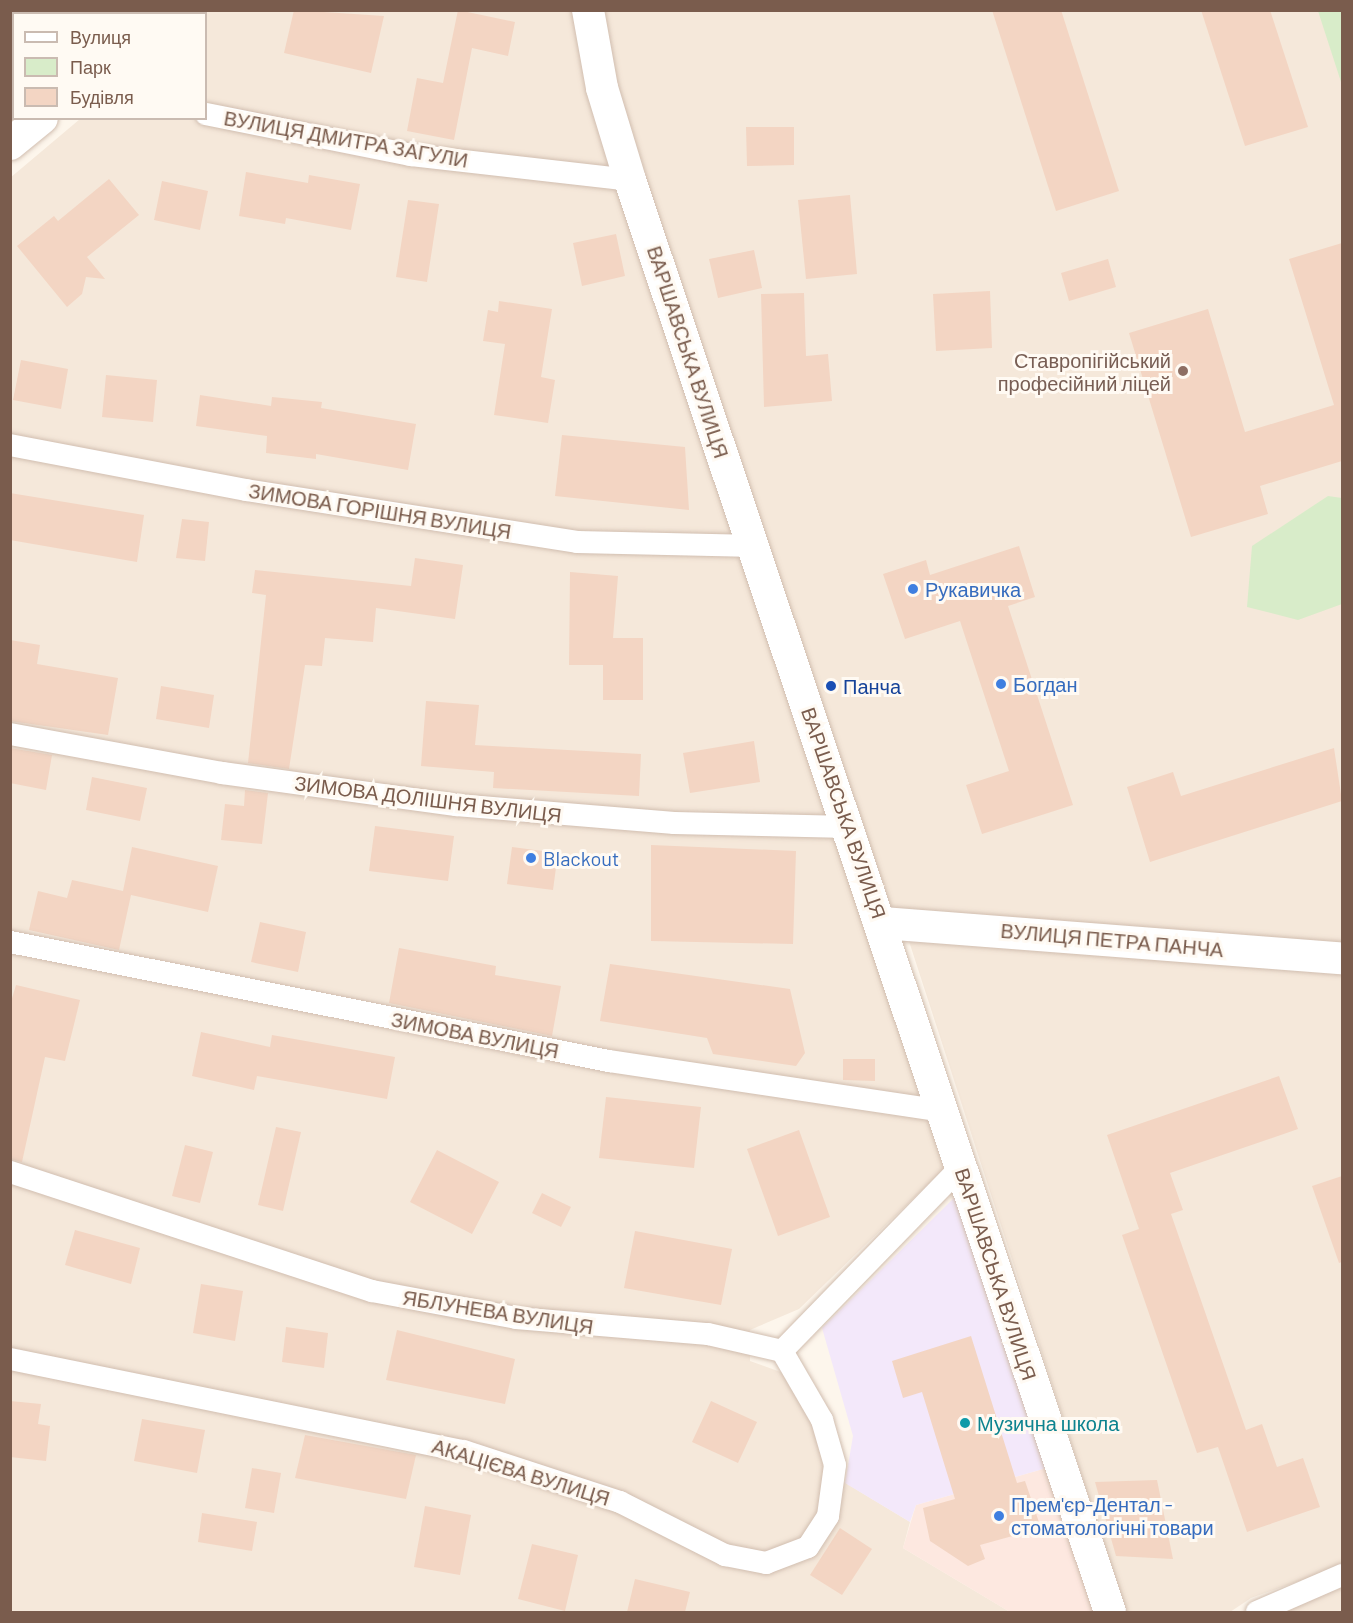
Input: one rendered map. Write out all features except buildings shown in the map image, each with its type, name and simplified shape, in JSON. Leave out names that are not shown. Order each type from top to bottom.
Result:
[{"type":"street","name":"ВАРШАВСЬКА ВУЛИЦЯ","points":[[588,10],[602,88],[630,180],[752,546],[882,923],[1110,1612]]},
{"type":"street","name":"ВУЛИЦЯ ДМИТРА ЗАГУЛИ","points":[[207,114],[411,155],[630,180]]},
{"type":"street","points":[[10,144],[40,120]]},
{"type":"street","name":"ЗИМОВА ГОРІШНЯ ВУЛИЦЯ","points":[[10,445],[246,490],[578,542],[752,546]]},
{"type":"street","name":"ЗИМОВА ДОЛІШНЯ ВУЛИЦЯ","points":[[10,734],[222,772],[466,806],[674,823],[849,827]]},
{"type":"street","name":"ВУЛИЦЯ ПЕТРА ПАНЧА","points":[[882,923],[1342,958]]},
{"type":"street","name":"ЗИМОВА ВУЛИЦЯ","points":[[10,942],[609,1061],[943,1111]]},
{"type":"street","points":[[782,1351],[961,1167]]},
{"type":"street","name":"ЯБЛУНЕВА ВУЛИЦЯ","points":[[10,1172],[372,1290],[516,1318],[708,1334],[782,1351]]},
{"type":"street","name":"АКАЦІЄВА ВУЛИЦЯ","points":[[10,1359],[464,1450],[620,1502],[725,1555],[766,1563],[808,1547],[828,1516],[835,1465],[818,1412],[782,1351]]},
{"type":"street","points":[[1257,1612],[1342,1575]]},
{"type":"shaded area","points":[[11,10],[152,10],[12,12],[12,36]]},
{"type":"shaded area","points":[[572,11],[586,76],[948,1165],[799,1309],[750,1330],[750,1361],[786,1374],[812,1417],[824,1470],[910,1522],[903,1548],[1010,1612],[11,1612],[10,178],[79,120],[207,120],[207,12]]},
{"type":"shaded area","points":[[603,11],[1342,11],[1342,943],[889,908],[616,91]]},
{"type":"shaded area","points":[[908,938],[1342,968],[1342,1566],[1251,1598],[1230,1612],[1126,1612]]},
{"type":"shaded area","points":[[958,1194],[1050,1467],[916,1505],[910,1522],[845,1483],[853,1436],[822,1328]]},
{"type":"shaded area","points":[[1050,1467],[1100,1612],[1010,1612],[903,1548],[916,1505]]},
{"type":"shaded area","points":[[1342,1582],[1342,1612],[1278,1612]]},
{"type":"green space","points":[[1318,11],[1342,11],[1342,85]]},
{"type":"green space","points":[[1328,496],[1342,498],[1342,604],[1298,620],[1247,607],[1252,546]]},
{"type":"place","name":"Ставропігійський професійний ліцей","points":[[1183,371]]},
{"type":"place","name":"Рукавичка","points":[[913,589]]},
{"type":"place","name":"Богдан","points":[[1001,684]]},
{"type":"place","name":"Панча","points":[[831,686]]},
{"type":"place","name":"Blackout","points":[[531,858]]},
{"type":"place","name":"Музична школа","points":[[965,1423]]},
{"type":"place","name":"Прем'єр-Дентал - стоматологічні товари","points":[[999,1516]]}]
